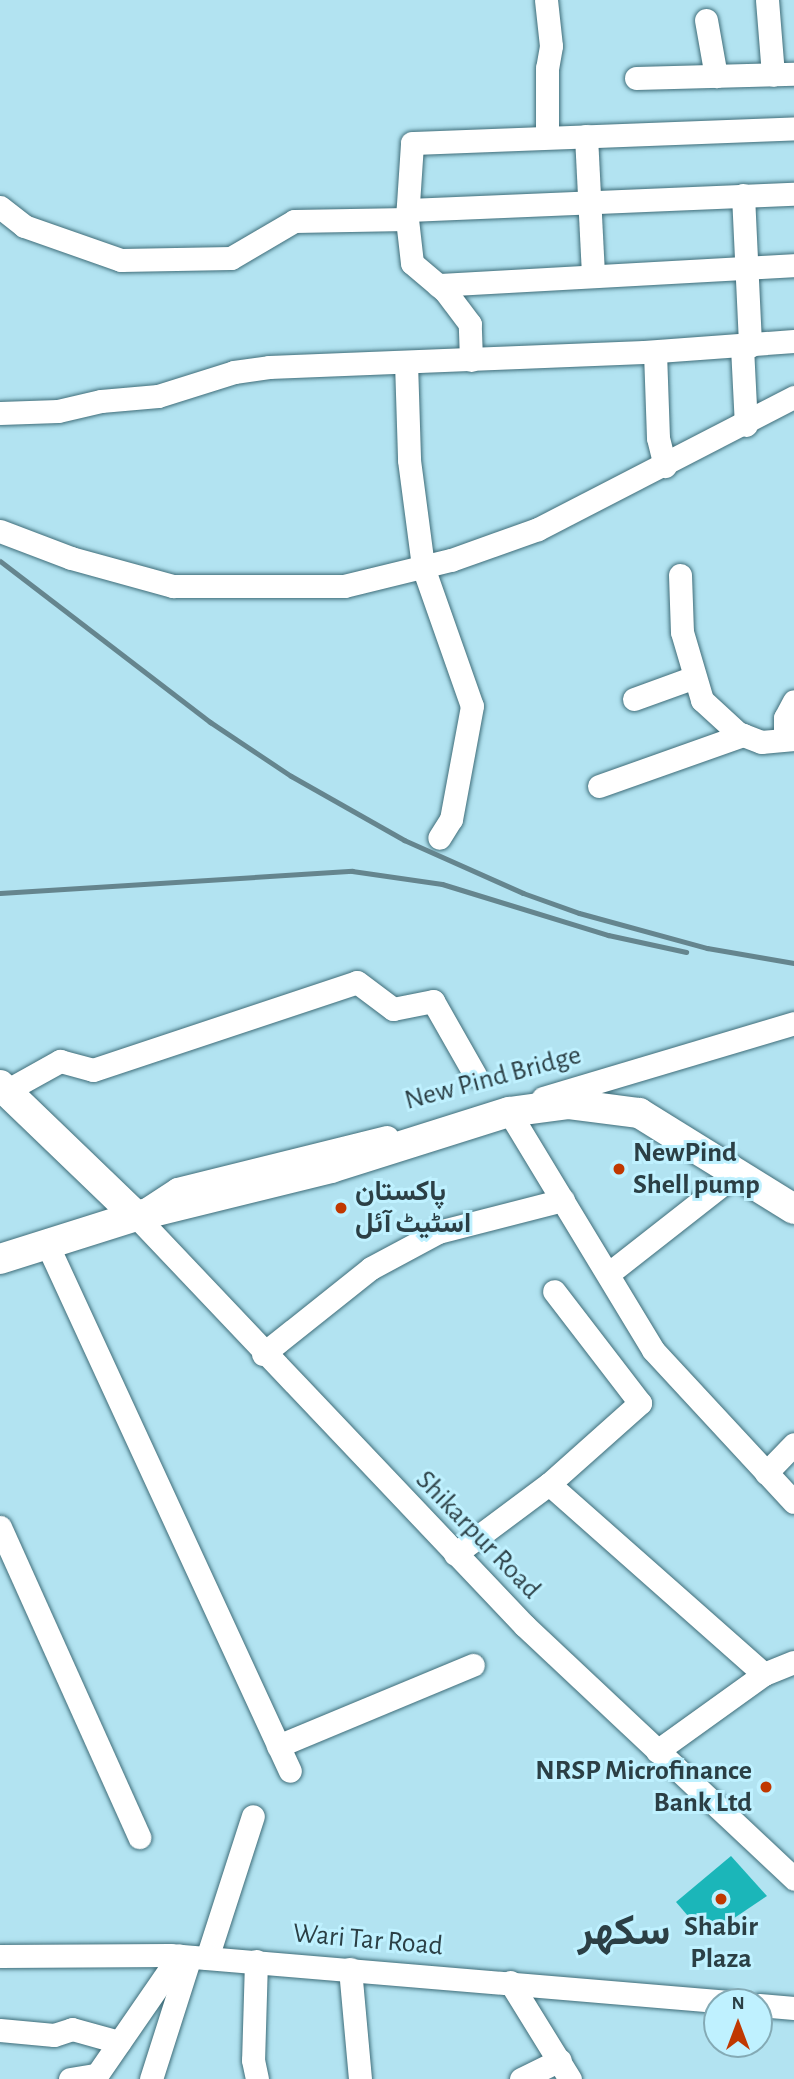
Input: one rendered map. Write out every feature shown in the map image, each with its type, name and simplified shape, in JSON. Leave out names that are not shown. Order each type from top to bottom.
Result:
[{"type":"main road","points":[[3,1088],[136,1216]]},
{"type":"main road","points":[[0,1259],[136,1216],[331,1168],[509,1112],[569,1104],[639,1113],[794,1209]]},
{"type":"street","points":[[546,0],[551,46],[547,137]]},
{"type":"street","points":[[636,78],[784,75],[767,0]]},
{"type":"street","points":[[706,20],[716,76]]},
{"type":"street","points":[[471,360],[470,324],[438,285],[412,262],[407,214],[412,143],[794,128]]},
{"type":"street","points":[[586,136],[593,275]]},
{"type":"street","points":[[0,207],[24,226],[121,260],[231,258],[294,221],[590,201],[794,194]]},
{"type":"street","points":[[743,195],[749,267],[746,425]]},
{"type":"street","points":[[438,285],[794,265]]},
{"type":"street","points":[[0,413],[58,411],[101,401],[158,397],[234,372],[269,367],[655,352],[794,341]]},
{"type":"street","points":[[655,352],[658,438],[665,467]]},
{"type":"street","points":[[406,362],[409,460],[423,567],[472,706],[451,818],[439,838]]},
{"type":"street","points":[[0,531],[71,558],[173,586],[344,586],[423,567],[538,529],[665,467],[794,397]]},
{"type":"street","points":[[680,575],[682,632],[692,678],[702,700],[743,735],[761,743],[789,739],[785,718],[794,701]]},
{"type":"street","points":[[634,699],[692,678]]},
{"type":"street","points":[[599,786],[743,735]]},
{"type":"street","points":[[3,1088],[60,1061],[93,1070],[357,982],[393,1009],[433,1001],[475,1074]]},
{"type":"street","name":"New Pind Bridge","points":[[136,1216],[177,1189],[548,1097],[794,1023]]},
{"type":"street","points":[[509,1112],[653,1350],[794,1502]]},
{"type":"street","points":[[608,1274],[738,1172]]},
{"type":"street","points":[[263,1354],[371,1268],[438,1233],[563,1200]]},
{"type":"street","name":"Shikarpur Road","points":[[136,1216],[263,1354],[455,1554],[794,1880]]},
{"type":"street","points":[[47,1244],[290,1770]]},
{"type":"street","points":[[455,1554],[549,1484],[640,1403],[554,1291]]},
{"type":"street","points":[[766,1473],[794,1444]]},
{"type":"street","points":[[549,1484],[764,1674]]},
{"type":"street","points":[[0,1527],[139,1837]]},
{"type":"street","points":[[657,1751],[764,1674],[794,1662]]},
{"type":"street","points":[[278,1746],[473,1665]]},
{"type":"street","points":[[150,2079],[192,1957],[253,1816]]},
{"type":"street","name":"Wari Tar Road","points":[[0,1956],[192,1957],[703,2000]]},
{"type":"street","points":[[70,2079],[95,2077],[119,2042],[192,1957]]},
{"type":"street","points":[[252,2073],[256,1961]]},
{"type":"street","points":[[350,1969],[360,2079]]},
{"type":"street","points":[[510,1982],[565,2070],[521,2079]]},
{"type":"street","points":[[773,2006],[794,2008]]},
{"type":"street","points":[[0,2030],[54,2035],[72,2029],[119,2042]]},
{"type":"building","name":"Shabir Plaza","points":[[731,1856],[767,1896],[706,1937],[676,1902]]},
{"type":"railway","points":[[0,561],[210,722],[291,776],[404,840],[523,893],[579,913],[707,948],[794,963]]},
{"type":"railway","points":[[0,893],[352,871],[442,884],[608,935],[686,952]]},
{"type":"place","name":"NewPind Shell pump","points":[[619,1169]]},
{"type":"place","name":"پاکستان اسٹیٹ آئل","points":[[341,1208]]},
{"type":"place","name":"NRSP Microfinance Bank Ltd","points":[[766,1787]]},
{"type":"place","name":"Shabir Plaza","points":[[721,1899]]},
{"type":"district","name":"سکھر","points":[[624,1931]]}]
